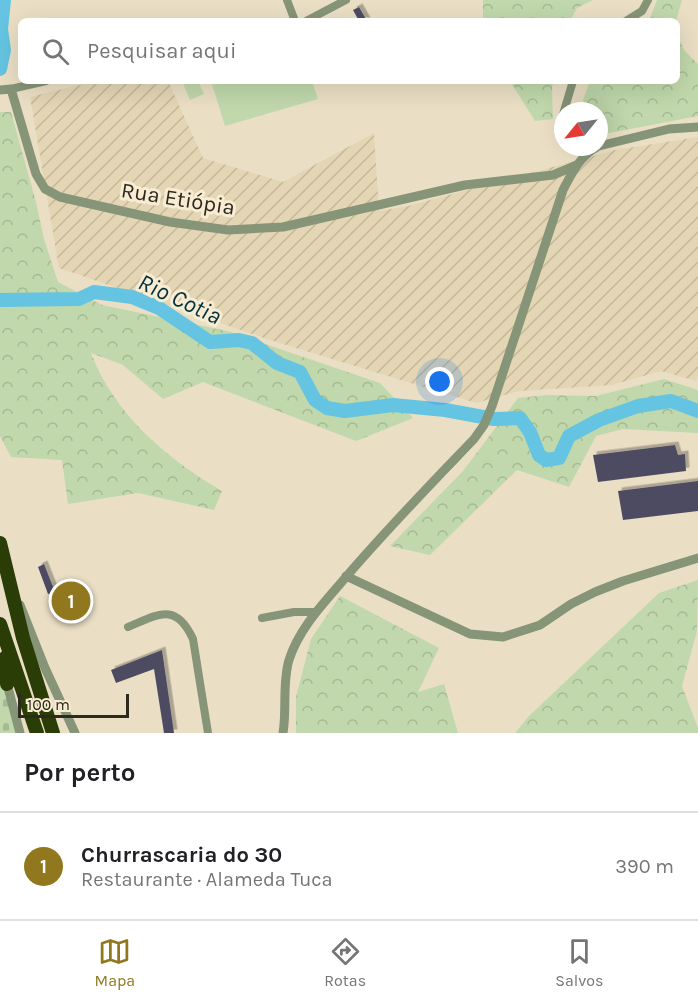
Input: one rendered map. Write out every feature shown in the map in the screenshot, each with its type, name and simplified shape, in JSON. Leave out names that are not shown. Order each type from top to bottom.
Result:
[{"type":"highway","points":[[0,543],[23,638],[53,733]]},
{"type":"highway","points":[[0,624],[37,733]]},
{"type":"highway","points":[[6,643],[7,684]]},
{"type":"street","points":[[287,0],[294,18]]},
{"type":"street","points":[[312,18],[346,0]]},
{"type":"street","points":[[631,18],[642,11],[648,0]]},
{"type":"street","points":[[5,90],[32,84]]},
{"type":"street","points":[[566,102],[572,84]]},
{"type":"street","name":"Rua Etiópia","points":[[5,90],[36,174],[45,189],[60,197],[170,222],[228,230],[283,227],[465,185],[553,175],[577,165]]},
{"type":"street","points":[[608,144],[669,129],[698,127]]},
{"type":"street","points":[[283,733],[289,660],[295,644],[316,612],[346,576],[474,439],[484,425],[564,190],[584,156]]},
{"type":"street","points":[[553,175],[564,190]]},
{"type":"street","points":[[346,576],[470,634],[503,637],[540,625],[571,604],[623,581],[698,558]]},
{"type":"street","points":[[7,572],[45,668],[75,733]]},
{"type":"street","points":[[262,618],[294,612],[316,612]]},
{"type":"street","points":[[128,627],[156,615],[167,613],[177,615],[187,626],[193,639],[208,733]]},
{"type":"street","points":[[0,660],[20,733]]},
{"type":"shaded area","points":[[84,84],[169,84],[203,158],[283,182],[374,133],[379,211],[408,206],[593,156],[608,156],[608,152],[615,150],[698,137],[698,375],[696,381],[661,371],[612,385],[519,391],[476,403],[270,340],[59,268],[30,97]]},
{"type":"green space","points":[[483,0],[593,0],[577,8],[572,18],[483,18]]},
{"type":"green space","points":[[657,0],[682,0],[677,18],[650,18]]},
{"type":"green space","points":[[680,41],[684,50],[698,64],[698,116],[608,133],[608,102],[584,102],[589,84],[680,84]]},
{"type":"green space","points":[[183,84],[199,84],[204,94],[190,100]]},
{"type":"green space","points":[[212,84],[313,84],[318,99],[225,126]]},
{"type":"green space","points":[[512,84],[553,84],[553,119],[535,121]]},
{"type":"green space","points":[[0,112],[11,112],[44,239],[58,282],[102,305],[227,331],[380,383],[413,418],[356,441],[203,382],[163,399],[123,365],[91,353],[113,396],[144,433],[182,465],[222,491],[214,510],[138,493],[68,504],[62,460],[11,457],[0,436]]},
{"type":"green space","points":[[664,379],[698,390],[698,433],[623,429],[596,436],[569,487],[517,470],[430,555],[390,546],[463,471],[518,398],[547,395],[596,396]]},
{"type":"green space","points":[[698,580],[697,631],[682,686],[698,733],[515,733],[529,716],[659,593]]},
{"type":"green space","points":[[340,596],[439,648],[418,692],[444,684],[458,733],[296,733],[296,697],[311,639]]},
{"type":"green space","points":[[0,671],[17,733],[0,733]]},
{"type":"building","points":[[359,7],[365,18],[357,18],[353,10]]},
{"type":"building","points":[[675,445],[678,455],[685,454],[686,471],[598,482],[593,455]]},
{"type":"building","points":[[698,481],[698,511],[623,520],[618,491]]},
{"type":"building","points":[[44,564],[55,592],[48,594],[38,567]]},
{"type":"building","points":[[81,587],[87,602],[61,613],[55,600]]},
{"type":"building","points":[[162,650],[174,733],[164,733],[154,669],[116,683],[111,670]]},
{"type":"waterway","name":"Rio Cotia","points":[[0,69],[4,50],[1,29],[4,0]]},
{"type":"waterway","name":"Rio Cotia","points":[[0,300],[79,299],[94,292],[132,297],[159,308],[210,342],[239,340],[252,343],[277,363],[300,372],[315,400],[327,408],[345,411],[393,405],[445,410],[494,419],[520,418],[530,432],[539,455],[546,460],[559,458],[569,436],[599,420],[638,406],[671,401],[698,411]]},
{"type":"place","name":"Churrascaria do 30","points":[[71,601]]}]
